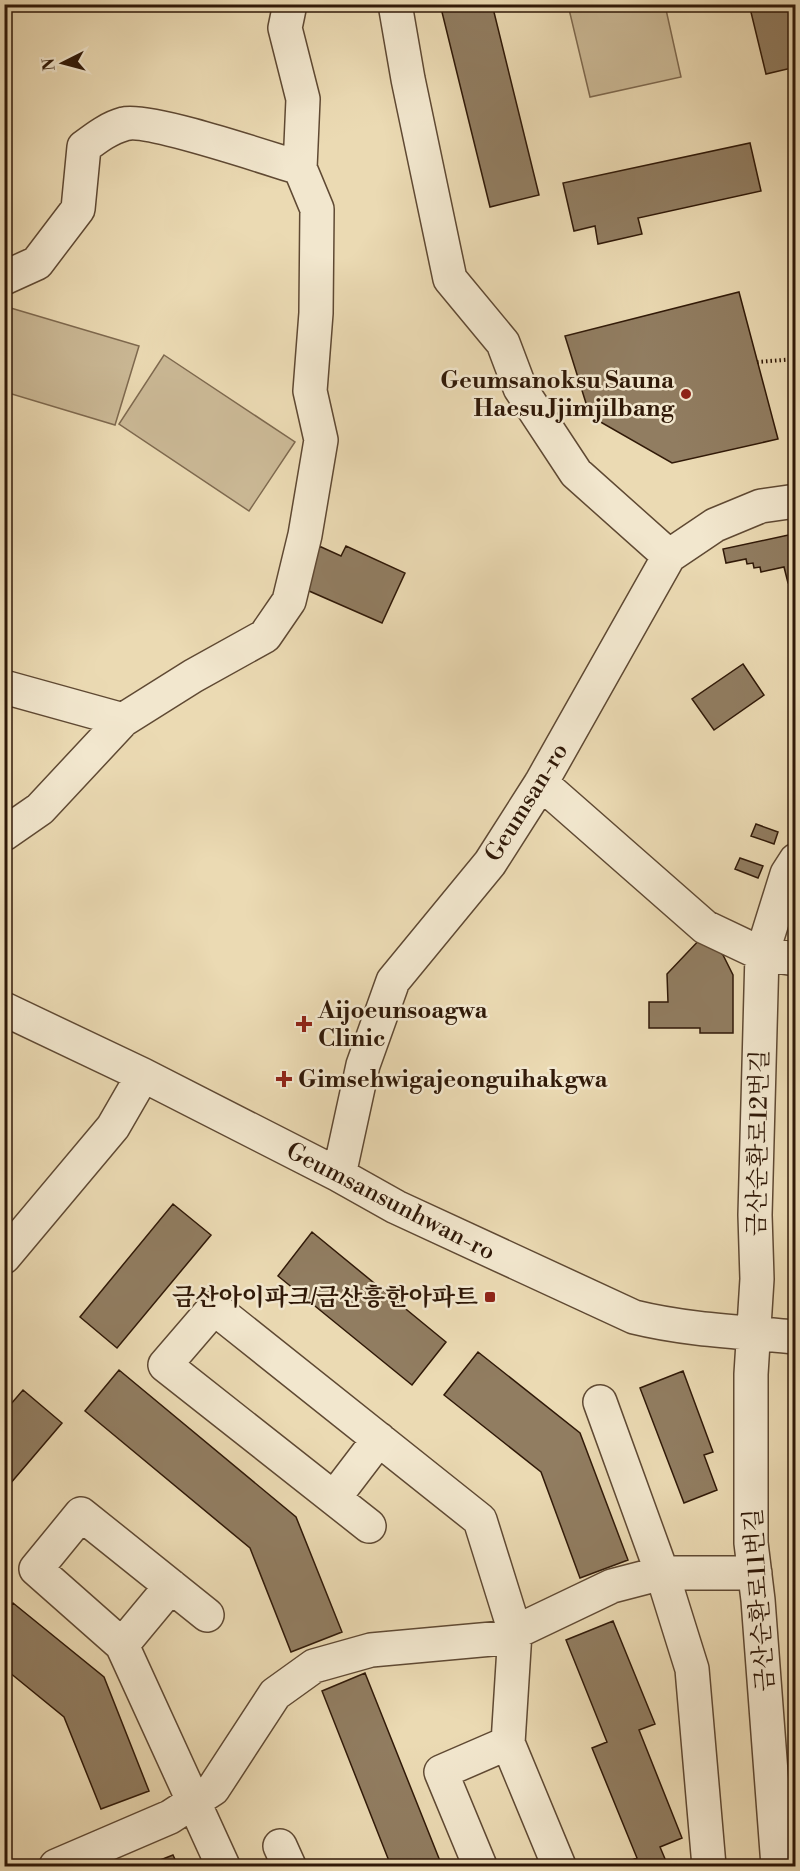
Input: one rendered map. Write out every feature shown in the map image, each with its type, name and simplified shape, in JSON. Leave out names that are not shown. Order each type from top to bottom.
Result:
[{"type":"street","points":[[4,834],[40,809],[123,720],[193,676],[264,636],[289,601],[305,535],[321,440],[310,391],[316,313],[318,209],[300,168],[303,99],[285,28],[290,4]]},
{"type":"street","points":[[395,4],[408,80],[450,279],[503,343],[520,388],[576,473],[669,556]]},
{"type":"street","points":[[4,278],[37,263],[78,209],[84,147],[100,135],[126,123],[160,127],[300,168]]},
{"type":"street","name":"Geumsan-ro","points":[[339,1175],[363,1065],[393,981],[490,863],[541,783],[669,556],[715,525],[761,506],[795,501]]},
{"type":"street","points":[[4,687],[123,720]]},
{"type":"street","points":[[541,783],[705,927],[762,954],[795,959]]},
{"type":"street","name":"금산순환로12번길","points":[[752,1333],[757,1279],[756,1215],[762,954],[787,874],[795,860]]},
{"type":"street","name":"Geumsansunhwan-ro","points":[[4,1009],[143,1075],[339,1175],[396,1207],[634,1317],[661,1323],[795,1336]]},
{"type":"street","points":[[4,1257],[113,1127],[143,1075]]},
{"type":"street","points":[[369,1526],[165,1365],[214,1308],[480,1520],[515,1632],[508,1743],[560,1866]]},
{"type":"street","name":"금산순환로11번길","points":[[752,1333],[751,1531],[778,1866]]},
{"type":"street","points":[[600,1402],[662,1573],[692,1669],[708,1866]]},
{"type":"street","points":[[334,1498],[379,1439]]},
{"type":"street","points":[[207,1615],[81,1514],[36,1569],[122,1645],[222,1866]]},
{"type":"street","points":[[56,1866],[170,1817],[213,1789],[275,1694],[314,1666],[371,1650],[503,1638],[612,1586],[662,1573],[755,1573]]},
{"type":"street","points":[[122,1645],[171,1586]]},
{"type":"street","points":[[480,1866],[441,1772],[508,1743]]},
{"type":"path","points":[[757,362],[795,359]]},
{"type":"shaded area","points":[[568,5],[665,5],[681,77],[590,97]]},
{"type":"shaded area","points":[[4,306],[139,346],[115,425],[5,392]]},
{"type":"shaded area","points":[[164,355],[295,442],[249,511],[119,424]]},
{"type":"building","points":[[440,4],[492,4],[539,195],[490,207]]},
{"type":"building","points":[[749,4],[796,4],[796,67],[766,74]]},
{"type":"building","points":[[750,143],[761,191],[638,218],[642,234],[598,244],[595,226],[574,231],[563,183]]},
{"type":"building","points":[[796,179],[796,201],[790,180]]},
{"type":"building","points":[[739,292],[778,439],[672,463],[590,416],[565,336]]},
{"type":"building","points":[[796,535],[796,586],[788,583],[784,567],[761,572],[760,567],[754,568],[753,563],[747,564],[746,559],[726,563],[723,549]]},
{"type":"building","points":[[319,546],[341,556],[346,546],[405,573],[382,623],[300,587]]},
{"type":"building","points":[[743,664],[764,695],[714,730],[692,699]]},
{"type":"building","points":[[756,824],[778,832],[774,844],[751,836]]},
{"type":"building","points":[[740,858],[763,866],[758,878],[735,869]]},
{"type":"building","points":[[703,936],[723,955],[733,975],[733,1033],[700,1033],[700,1028],[649,1028],[649,1002],[668,1002],[667,974]]},
{"type":"building","points":[[173,1204],[211,1235],[117,1348],[80,1317]]},
{"type":"building","points":[[312,1232],[446,1342],[412,1385],[278,1276]]},
{"type":"building","points":[[478,1352],[580,1433],[628,1560],[580,1578],[541,1472],[444,1395]]},
{"type":"building","points":[[119,1370],[296,1517],[342,1632],[291,1652],[250,1548],[85,1411]]},
{"type":"building","points":[[683,1371],[713,1452],[704,1455],[717,1490],[684,1503],[640,1388]]},
{"type":"building","points":[[23,1390],[62,1423],[4,1491],[4,1412]]},
{"type":"building","points":[[13,1603],[104,1677],[149,1791],[101,1809],[64,1717],[4,1668],[4,1614]]},
{"type":"building","points":[[613,1621],[655,1724],[639,1730],[682,1838],[660,1847],[668,1866],[617,1866],[637,1858],[592,1748],[607,1742],[566,1640]]},
{"type":"building","points":[[365,1673],[442,1866],[391,1866],[322,1691]]},
{"type":"building","points":[[173,1855],[178,1866],[145,1866]]},
{"type":"place","name":"Geumsanoksu Sauna Haesu Jjimjilbang","points":[[686,394]]},
{"type":"place","name":"Aijoeunsoagwa Clinic","points":[[304,1024]]},
{"type":"place","name":"Gimsehwigajeonguihakgwa","points":[[284,1079]]},
{"type":"place","name":"금산아이파크/금산흥한아파트","points":[[490,1297]]}]
